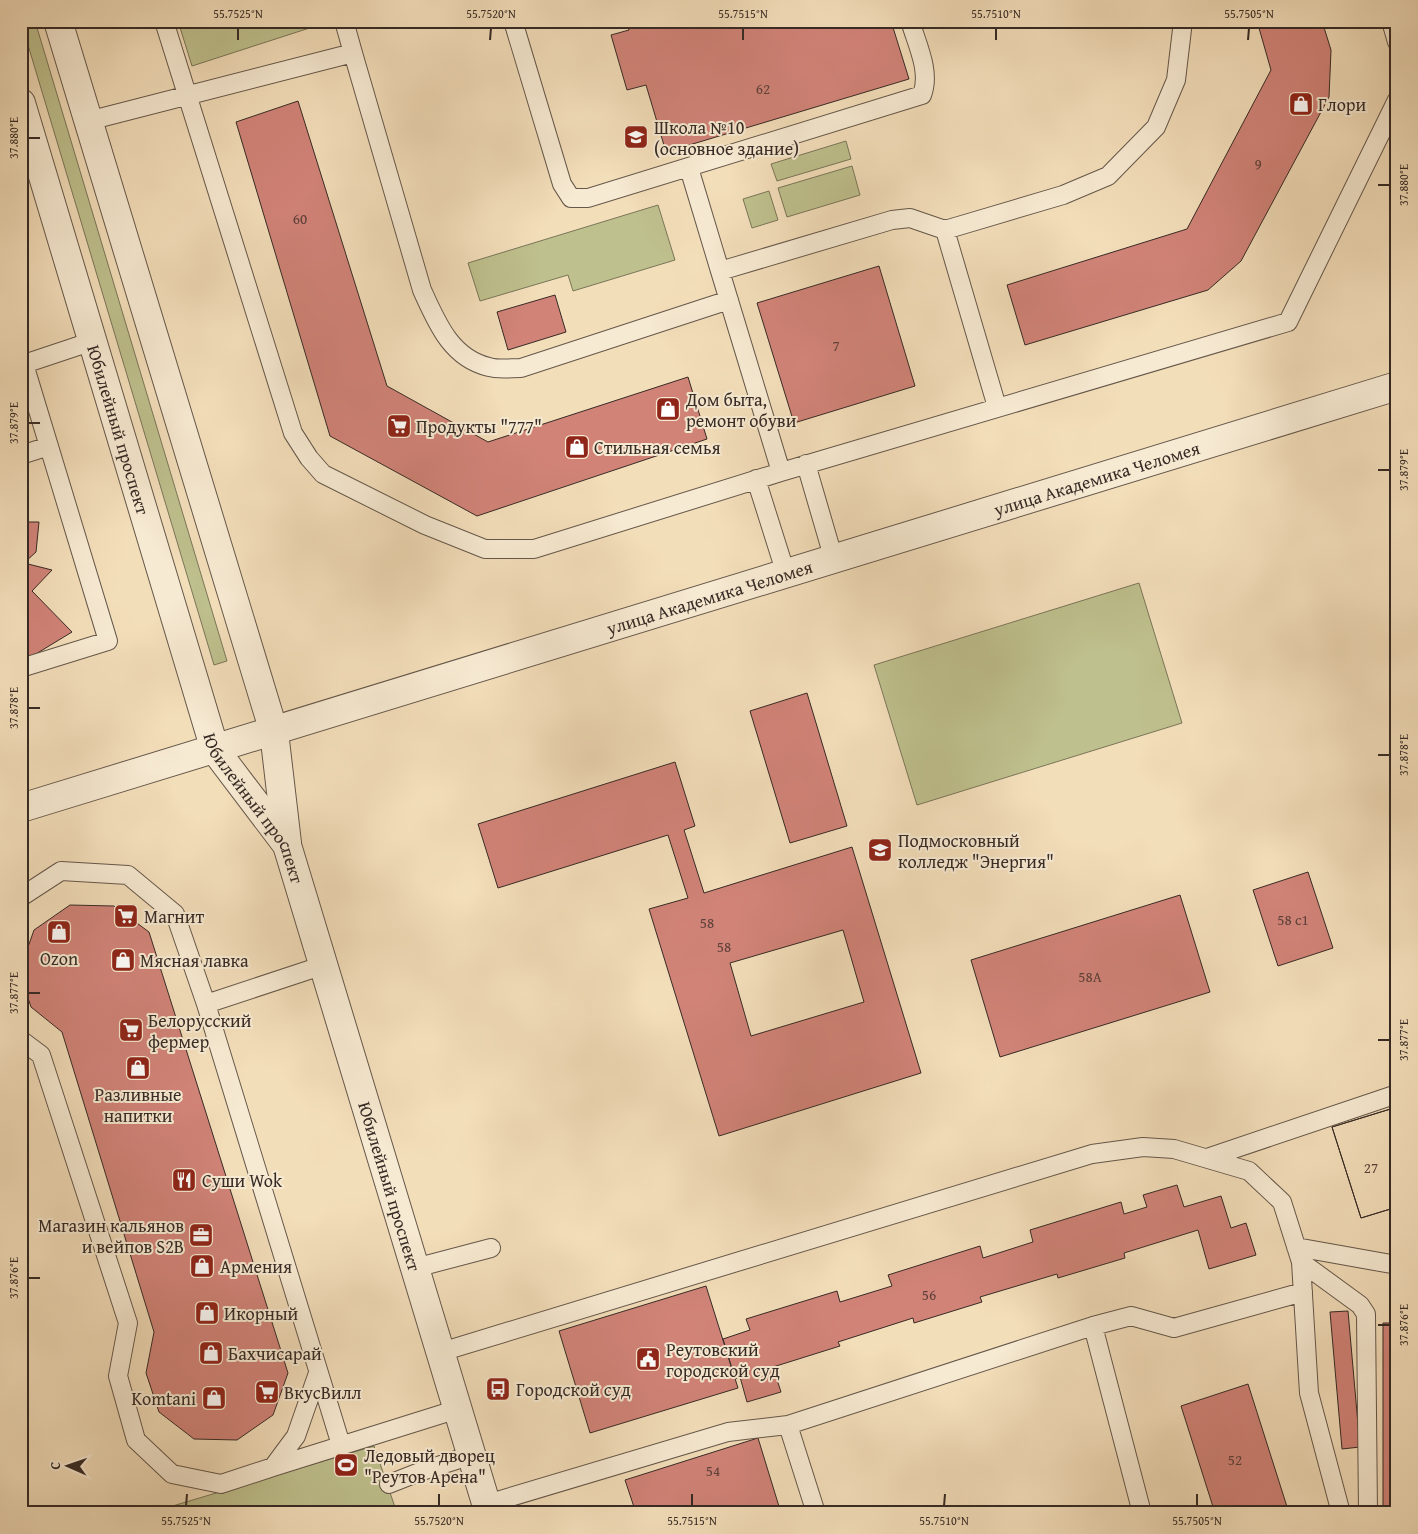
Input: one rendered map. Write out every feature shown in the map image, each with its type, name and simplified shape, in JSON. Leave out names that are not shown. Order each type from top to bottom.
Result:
[{"type":"street","points":[[58,21],[274,732],[287,845]]},
{"type":"street","name":"Юбилейный проспект","points":[[21,103],[215,750],[287,845],[488,1508]]},
{"type":"street","name":"улица Академика Челомея","points":[[21,808],[274,732],[1397,386]]},
{"type":"lane","points":[[164,21],[293,433],[309,458],[323,474],[425,525],[485,549],[534,549],[756,479],[1288,322],[1397,100]]},
{"type":"lane","points":[[344,21],[422,290],[437,323],[450,344],[468,358],[490,368],[521,368],[729,300]]},
{"type":"lane","points":[[513,21],[562,184],[571,198],[588,198],[922,95],[926,85],[925,72],[910,21]]},
{"type":"lane","points":[[720,271],[892,220],[910,218],[945,230],[1063,195],[1108,176],[1156,127],[1176,80],[1183,21]]},
{"type":"lane","points":[[1391,21],[1397,42]]},
{"type":"lane","points":[[88,121],[353,53]]},
{"type":"lane","points":[[689,168],[781,472]]},
{"type":"lane","points":[[945,230],[997,407]]},
{"type":"lane","points":[[21,668],[108,641],[23,364],[93,341]]},
{"type":"lane","points":[[21,455],[49,446]]},
{"type":"lane","points":[[806,464],[834,560]]},
{"type":"lane","points":[[756,479],[786,574]]},
{"type":"lane","points":[[21,897],[61,871],[128,875],[175,914],[206,1004],[341,1445]]},
{"type":"lane","points":[[206,1004],[324,965]]},
{"type":"lane","points":[[21,1040],[41,1056],[128,1323],[118,1376],[136,1440],[172,1474],[220,1484],[458,1409]]},
{"type":"lane","points":[[1207,1158],[1397,1094]]},
{"type":"lane","points":[[441,1352],[1092,1154],[1143,1147],[1174,1149],[1249,1171],[1282,1202],[1298,1255],[1309,1393],[1341,1513]]},
{"type":"lane","points":[[415,1268],[491,1248]]},
{"type":"lane","points":[[1298,1255],[1397,1265]]},
{"type":"lane","points":[[1298,1255],[1360,1305],[1366,1314],[1368,1513]]},
{"type":"lane","points":[[488,1508],[728,1432],[788,1425],[1093,1326],[1131,1316],[1174,1328],[1302,1292]]},
{"type":"lane","points":[[1093,1326],[1142,1513]]},
{"type":"lane","points":[[273,1466],[296,1436],[318,1373]]},
{"type":"lane","points":[[788,1425],[816,1513]]},
{"type":"lane","points":[[389,1484],[472,1455]]},
{"type":"green space","points":[[35,21],[227,661],[214,665],[22,25]]},
{"type":"green space","points":[[178,21],[325,21],[325,23],[192,66]]},
{"type":"green space","points":[[846,141],[851,159],[777,181],[771,164]]},
{"type":"green space","points":[[852,166],[860,195],[787,217],[778,188]]},
{"type":"green space","points":[[769,191],[778,220],[752,228],[743,199]]},
{"type":"green space","points":[[658,205],[675,260],[573,291],[568,275],[480,301],[468,263]]},
{"type":"green space","points":[[1139,583],[1182,723],[917,805],[874,665]]},
{"type":"green space","name":"Ледовый дворец \"Реутов Арена\"","points":[[374,1446],[397,1513],[149,1513]]},
{"type":"building","points":[[626,21],[891,21],[909,79],[666,152],[646,85],[627,90],[611,35],[629,30]]},
{"type":"building","points":[[1257,21],[1322,21],[1331,50],[1329,97],[1241,261],[1208,290],[1025,345],[1007,285],[1187,229],[1271,70]]},
{"type":"building","points":[[298,101],[387,386],[488,442],[688,377],[707,439],[477,516],[330,436],[236,122]]},
{"type":"building","points":[[879,266],[915,386],[794,423],[757,303]]},
{"type":"building","points":[[555,295],[566,332],[508,350],[497,312]]},
{"type":"building","points":[[21,522],[39,522],[36,552],[24,563],[52,570],[32,591],[72,632],[21,663]]},
{"type":"building","points":[[807,693],[847,826],[790,843],[750,711]]},
{"type":"building","points":[[675,762],[695,826],[684,830],[704,893],[852,847],[921,1073],[719,1136],[649,909],[688,898],[668,835],[498,888],[478,824]],"holes":[[[843,930],[864,1002],[751,1036],[730,963]]]},
{"type":"building","points":[[1308,872],[1333,948],[1278,966],[1253,890]]},
{"type":"building","points":[[1180,895],[1210,992],[1000,1057],[971,960]]},
{"type":"building","points":[[70,905],[114,906],[149,932],[288,1373],[273,1415],[237,1440],[194,1439],[159,1412],[146,1373],[154,1332],[62,1032],[31,1007],[21,977],[21,967],[34,930]]},
{"type":"building","points":[[1397,1107],[1397,1207],[1361,1218],[1332,1127]]},
{"type":"building","points":[[1397,1107],[1397,1207],[1361,1218],[1332,1127]]},
{"type":"building","points":[[1177,1185],[1184,1207],[1221,1196],[1231,1228],[1246,1223],[1256,1255],[1209,1269],[1198,1230],[1124,1253],[1125,1258],[1058,1278],[1057,1274],[980,1297],[982,1302],[914,1323],[913,1318],[838,1342],[840,1346],[773,1367],[781,1392],[747,1402],[740,1377],[735,1379],[723,1339],[750,1330],[746,1319],[837,1291],[840,1302],[892,1286],[888,1275],[980,1246],[983,1258],[1033,1242],[1030,1230],[1121,1202],[1124,1214],[1147,1207],[1143,1195]]},
{"type":"building","name":"Реутовский городской суд","points":[[706,1286],[738,1388],[590,1433],[559,1331]]},
{"type":"building","points":[[1348,1311],[1360,1447],[1342,1449],[1330,1312]]},
{"type":"building","points":[[1383,1323],[1397,1323],[1397,1513],[1383,1513]]},
{"type":"building","points":[[1248,1384],[1289,1513],[1215,1513],[1181,1406]]},
{"type":"building","points":[[758,1438],[781,1513],[636,1513],[625,1480]]},
{"type":"place","name":"Глори","points":[[1301,104]]},
{"type":"place","name":"Школа №10 (основное здание)","points":[[636,137]]},
{"type":"place","name":"Дом быта, ремонт обуви","points":[[668,409]]},
{"type":"place","name":"Продукты \"777\"","points":[[399,426]]},
{"type":"place","name":"Стильная семья","points":[[577,447]]},
{"type":"place","name":"Подмосковный колледж \"Энергия\"","points":[[880,850]]},
{"type":"place","name":"Магнит","points":[[126,916]]},
{"type":"place","name":"Ozon","points":[[59,932]]},
{"type":"place","name":"Мясная лавка","points":[[123,960]]},
{"type":"place","name":"Белорусский фермер","points":[[131,1030]]},
{"type":"place","name":"Разливные напитки","points":[[138,1068]]},
{"type":"place","name":"Суши Wok","points":[[184,1180]]},
{"type":"place","name":"Магазин кальянов и вейпов S2B","points":[[201,1235]]},
{"type":"place","name":"Армения","points":[[202,1266]]},
{"type":"place","name":"Икорный","points":[[207,1313]]},
{"type":"place","name":"Бахчисарай","points":[[211,1353]]},
{"type":"place","name":"Реутовский городской суд","points":[[648,1359]]},
{"type":"place","name":"Городской суд","points":[[498,1389]]},
{"type":"place","name":"ВкусВилл","points":[[267,1392]]},
{"type":"place","name":"Komtani","points":[[214,1398]]},
{"type":"place","name":"Ледовый дворец \"Реутов Арена\"","points":[[346,1465]]}]
